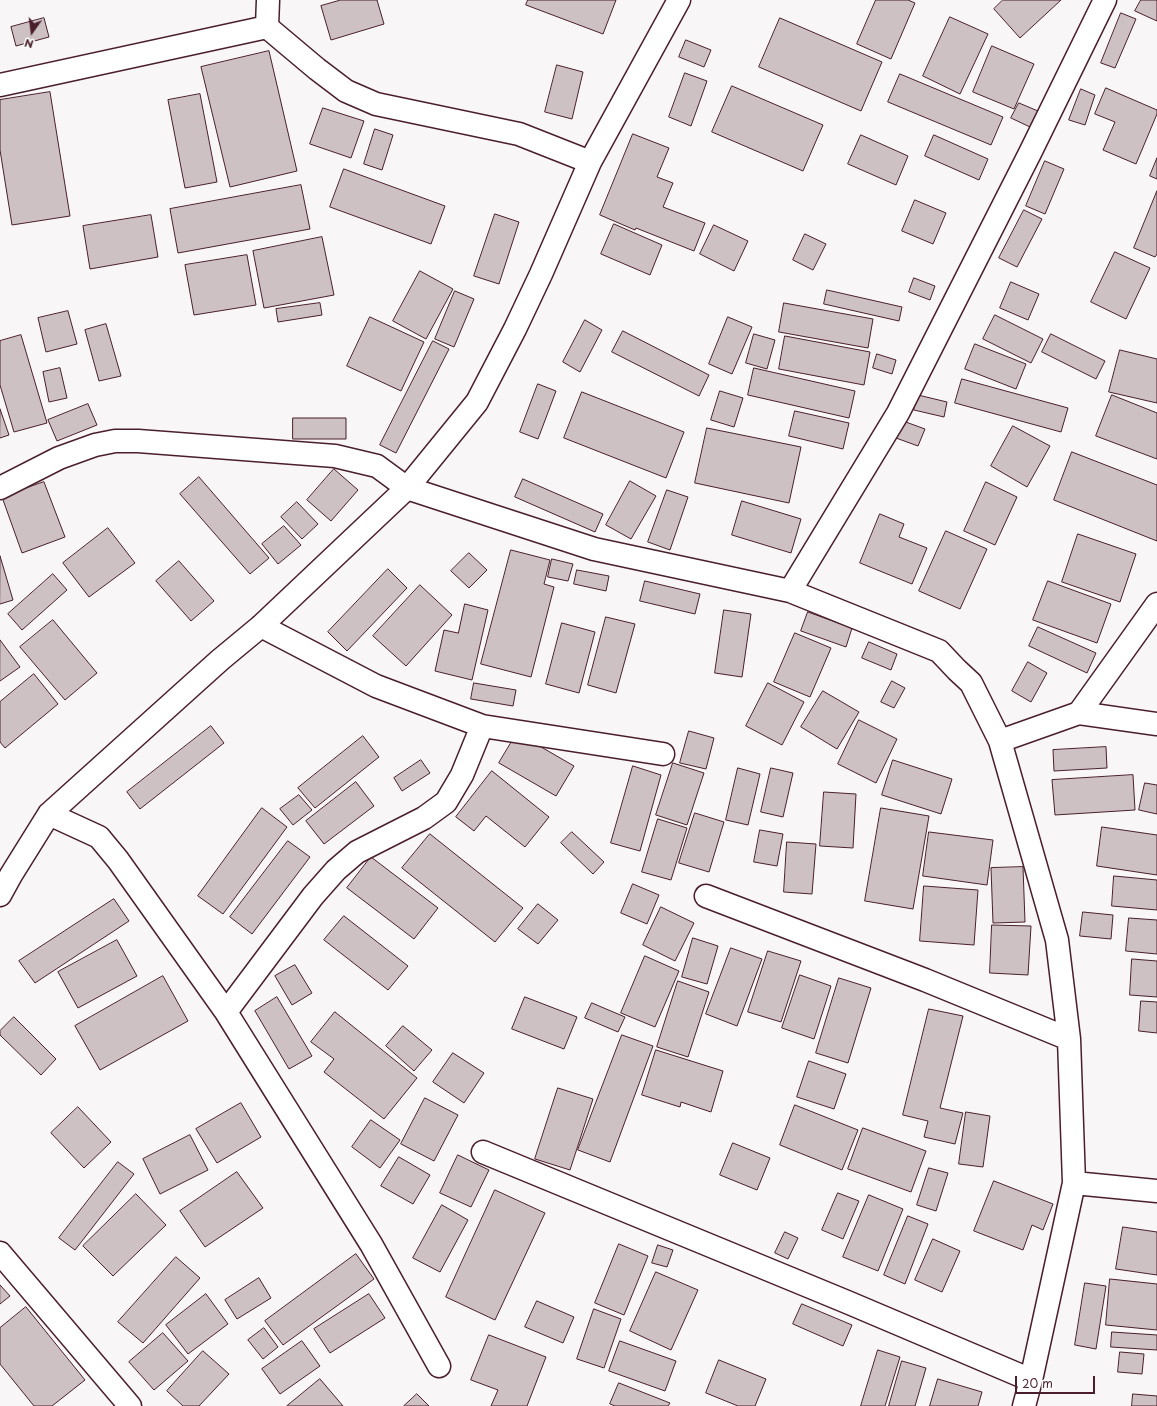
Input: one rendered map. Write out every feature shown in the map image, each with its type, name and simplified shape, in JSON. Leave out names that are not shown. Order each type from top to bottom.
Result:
[{"type":"street","points":[[267,27],[268,0]]},
{"type":"street","points":[[0,895],[48,814],[214,665],[261,626],[407,488],[477,402],[538,281],[590,162],[679,0]]},
{"type":"street","points":[[790,591],[898,413],[1030,153],[1105,0]]},
{"type":"street","points":[[0,85],[267,27]]},
{"type":"street","points":[[267,27],[346,92],[376,104],[519,134],[590,162]]},
{"type":"street","points":[[0,488],[60,458],[95,445],[115,440],[334,456],[377,466],[407,488],[594,548],[790,591],[939,651],[971,683],[1000,741],[1057,940],[1069,1039],[1074,1183],[1024,1406]]},
{"type":"street","points":[[1079,713],[1157,604]]},
{"type":"street","points":[[261,626],[376,686],[482,726],[663,754]]},
{"type":"street","points":[[1000,741],[1079,713],[1157,724]]},
{"type":"street","points":[[226,1012],[313,896],[336,870],[357,852],[424,818],[446,802],[462,775],[482,726]]},
{"type":"street","points":[[48,814],[99,837],[118,860],[226,1012],[372,1244],[439,1366]]},
{"type":"street","points":[[706,896],[925,980],[1069,1039]]},
{"type":"street","points":[[483,1152],[847,1302],[1031,1380]]},
{"type":"street","points":[[1074,1183],[1157,1191]]},
{"type":"street","points":[[0,1253],[130,1406]]},
{"type":"building","points":[[341,0],[377,0],[384,24],[331,40],[321,6]]},
{"type":"building","points":[[528,0],[616,0],[603,34],[526,5]]},
{"type":"building","points":[[876,0],[908,0],[915,3],[891,59],[857,44]]},
{"type":"building","points":[[1003,0],[1061,0],[1020,38],[994,9]]},
{"type":"building","points":[[1141,0],[1157,0],[1157,21],[1135,11]]},
{"type":"building","points":[[1121,13],[1136,19],[1115,68],[1101,63]]},
{"type":"building","points":[[950,17],[988,34],[960,94],[923,76]]},
{"type":"building","points":[[44,18],[49,37],[16,46],[11,27]]},
{"type":"building","points":[[780,18],[882,62],[861,111],[759,67]]},
{"type":"building","points":[[686,40],[711,50],[704,67],[679,57]]},
{"type":"building","points":[[992,46],[1034,64],[1014,109],[973,92]]},
{"type":"building","points":[[269,51],[297,171],[230,187],[201,67]]},
{"type":"building","points":[[557,65],[583,72],[572,119],[545,112]]},
{"type":"building","points":[[685,73],[707,81],[691,126],[669,117]]},
{"type":"building","points":[[900,74],[1003,117],[991,145],[888,102]]},
{"type":"building","points":[[732,86],[823,125],[803,171],[712,132]]},
{"type":"building","points":[[1106,88],[1157,110],[1157,114],[1136,164],[1103,150],[1115,122],[1095,114]]},
{"type":"building","points":[[1081,89],[1095,95],[1085,125],[1069,120]]},
{"type":"building","points":[[50,92],[70,216],[12,225],[0,150],[0,100]]},
{"type":"building","points":[[200,94],[217,182],[185,188],[168,100]]},
{"type":"building","points":[[1019,103],[1038,111],[1030,127],[1011,118]]},
{"type":"building","points":[[323,108],[364,121],[351,158],[310,144]]},
{"type":"building","points":[[375,129],[393,135],[382,170],[364,164]]},
{"type":"building","points":[[633,134],[669,148],[657,177],[673,183],[663,207],[705,223],[694,251],[636,228],[635,230],[600,215]]},
{"type":"building","points":[[861,135],[908,156],[896,185],[848,164]]},
{"type":"building","points":[[934,135],[988,159],[979,180],[925,156]]},
{"type":"building","points":[[1157,158],[1157,179],[1150,176]]},
{"type":"building","points":[[1045,161],[1064,169],[1045,214],[1026,206]]},
{"type":"building","points":[[344,169],[445,206],[431,244],[330,207]]},
{"type":"building","points":[[301,185],[310,229],[178,253],[170,209]]},
{"type":"building","points":[[1157,191],[1157,254],[1155,257],[1134,248]]},
{"type":"building","points":[[915,200],[946,213],[933,244],[902,231]]},
{"type":"building","points":[[1024,210],[1042,219],[1017,267],[999,258]]},
{"type":"building","points":[[495,214],[519,222],[499,284],[474,276]]},
{"type":"building","points":[[151,215],[158,257],[90,269],[83,226]]},
{"type":"building","points":[[614,224],[662,245],[650,275],[601,254]]},
{"type":"building","points":[[714,225],[748,241],[734,271],[700,254]]},
{"type":"building","points":[[805,234],[826,244],[813,270],[793,260]]},
{"type":"building","points":[[322,237],[334,295],[264,308],[253,251]]},
{"type":"building","points":[[1115,252],[1150,268],[1126,319],[1091,302]]},
{"type":"building","points":[[247,255],[256,305],[194,315],[185,265]]},
{"type":"building","points":[[420,271],[453,289],[426,339],[393,321]]},
{"type":"building","points":[[914,278],[935,286],[930,300],[909,292]]},
{"type":"building","points":[[1011,282],[1039,294],[1028,320],[1000,308]]},
{"type":"building","points":[[827,290],[902,307],[899,321],[824,304]]},
{"type":"building","points":[[455,291],[474,299],[454,347],[435,339]]},
{"type":"building","points":[[320,303],[322,315],[278,322],[276,309]]},
{"type":"building","points":[[784,303],[873,319],[868,348],[779,332]]},
{"type":"building","points":[[68,311],[77,344],[46,352],[38,318]]},
{"type":"building","points":[[995,315],[1043,339],[1031,363],[983,339]]},
{"type":"building","points":[[370,317],[424,342],[401,391],[347,366]]},
{"type":"building","points":[[728,317],[752,327],[732,374],[709,364]]},
{"type":"building","points":[[585,320],[602,330],[580,372],[563,362]]},
{"type":"building","points":[[106,324],[121,376],[99,381],[85,330]]},
{"type":"building","points":[[623,331],[709,375],[699,396],[612,352]]},
{"type":"building","points":[[754,334],[775,340],[767,369],[746,363]]},
{"type":"building","points":[[1051,334],[1105,361],[1096,379],[1042,352]]},
{"type":"building","points":[[21,335],[47,423],[14,432],[0,385],[0,341]]},
{"type":"building","points":[[785,336],[870,352],[864,385],[779,369]]},
{"type":"building","points":[[433,341],[449,349],[396,453],[380,445]]},
{"type":"building","points":[[975,344],[1026,364],[1016,389],[965,369]]},
{"type":"building","points":[[1120,350],[1157,359],[1157,403],[1109,392]]},
{"type":"building","points":[[877,354],[896,360],[892,374],[873,368]]},
{"type":"building","points":[[60,368],[67,398],[49,402],[43,372]]},
{"type":"building","points":[[754,368],[855,391],[849,418],[748,395]]},
{"type":"building","points":[[962,379],[1068,408],[1061,432],[955,403]]},
{"type":"building","points":[[538,384],[556,391],[538,439],[520,432]]},
{"type":"building","points":[[720,391],[743,398],[734,427],[711,420]]},
{"type":"building","points":[[582,392],[684,432],[666,478],[564,438]]},
{"type":"building","points":[[918,395],[947,402],[944,417],[914,410]]},
{"type":"building","points":[[1112,395],[1157,413],[1157,459],[1096,436]]},
{"type":"building","points":[[88,404],[97,425],[57,441],[48,420]]},
{"type":"building","points":[[0,409],[9,435],[0,438]]},
{"type":"building","points":[[795,411],[849,423],[843,449],[789,436]]},
{"type":"building","points":[[293,418],[346,418],[346,439],[293,439]]},
{"type":"building","points":[[903,421],[925,429],[918,446],[896,438]]},
{"type":"building","points":[[1013,426],[1050,446],[1027,487],[991,466]]},
{"type":"building","points":[[707,428],[801,447],[789,503],[695,483]]},
{"type":"building","points":[[1072,452],[1157,485],[1157,541],[1054,500]]},
{"type":"building","points":[[334,469],[358,490],[331,521],[307,500]]},
{"type":"building","points":[[199,477],[269,558],[250,574],[180,494]]},
{"type":"building","points":[[523,479],[603,514],[595,532],[515,497]]},
{"type":"building","points":[[630,481],[656,496],[631,539],[606,525]]},
{"type":"building","points":[[44,482],[65,537],[22,553],[2,497]]},
{"type":"building","points":[[986,482],[1017,497],[995,545],[964,531]]},
{"type":"building","points":[[667,490],[688,497],[670,550],[648,542]]},
{"type":"building","points":[[742,501],[801,519],[791,553],[732,535]]},
{"type":"building","points":[[297,502],[318,524],[302,539],[281,517]]},
{"type":"building","points":[[880,514],[904,524],[899,537],[927,548],[912,584],[860,563]]},
{"type":"building","points":[[284,526],[301,545],[278,564],[262,544]]},
{"type":"building","points":[[108,528],[135,563],[89,597],[63,563]]},
{"type":"building","points":[[946,531],[987,549],[960,609],[919,591]]},
{"type":"building","points":[[1078,534],[1136,554],[1120,602],[1062,582]]},
{"type":"building","points":[[511,550],[550,560],[544,584],[554,587],[531,677],[481,664]]},
{"type":"building","points":[[469,553],[487,570],[469,588],[451,571]]},
{"type":"building","points":[[0,556],[13,600],[0,604]]},
{"type":"building","points":[[552,559],[573,564],[568,581],[548,577]]},
{"type":"building","points":[[179,561],[214,601],[191,621],[156,581]]},
{"type":"building","points":[[388,569],[407,588],[347,651],[328,632]]},
{"type":"building","points":[[577,570],[609,576],[606,591],[574,584]]},
{"type":"building","points":[[53,574],[67,590],[22,630],[8,614]]},
{"type":"building","points":[[645,581],[700,594],[695,614],[640,601]]},
{"type":"building","points":[[1048,581],[1111,604],[1097,643],[1033,620]]},
{"type":"building","points":[[420,585],[452,615],[406,666],[373,636]]},
{"type":"building","points":[[465,604],[488,610],[472,680],[435,671],[444,630],[458,633]]},
{"type":"building","points":[[724,610],[751,614],[742,677],[715,673]]},
{"type":"building","points":[[808,612],[852,628],[846,647],[801,631]]},
{"type":"building","points":[[606,617],[635,624],[616,693],[588,685]]},
{"type":"building","points":[[53,620],[97,673],[65,700],[20,647]]},
{"type":"building","points":[[562,623],[595,632],[579,693],[546,684]]},
{"type":"building","points":[[1038,627],[1096,653],[1087,673],[1029,646]]},
{"type":"building","points":[[795,633],[831,648],[810,697],[774,682]]},
{"type":"building","points":[[0,640],[20,667],[0,681]]},
{"type":"building","points":[[869,642],[897,654],[891,670],[862,658]]},
{"type":"building","points":[[1028,662],[1047,673],[1031,702],[1012,691]]},
{"type":"building","points":[[34,674],[58,704],[5,748],[0,742],[0,702]]},
{"type":"building","points":[[892,681],[905,688],[894,708],[881,702]]},
{"type":"building","points":[[474,683],[516,690],[513,706],[471,699]]},
{"type":"building","points":[[768,683],[804,702],[782,745],[746,726]]},
{"type":"building","points":[[823,691],[859,712],[837,749],[801,727]]},
{"type":"building","points":[[859,720],[897,739],[876,783],[838,764]]},
{"type":"building","points":[[211,726],[224,743],[140,809],[127,792]]},
{"type":"building","points":[[689,731],[714,738],[706,769],[680,763]]},
{"type":"building","points":[[517,733],[574,766],[556,796],[499,763]]},
{"type":"building","points":[[363,736],[379,757],[315,808],[298,788]]},
{"type":"building","points":[[1106,747],[1107,768],[1054,771],[1053,750]]},
{"type":"building","points":[[421,760],[430,773],[402,791],[394,778]]},
{"type":"building","points":[[893,760],[952,779],[941,814],[882,795]]},
{"type":"building","points":[[673,763],[704,773],[687,825],[656,815]]},
{"type":"building","points":[[633,766],[661,775],[640,851],[611,843]]},
{"type":"building","points":[[738,768],[760,774],[748,825],[726,820]]},
{"type":"building","points":[[771,768],[793,773],[783,817],[761,812]]},
{"type":"building","points":[[492,771],[549,817],[525,847],[486,816],[474,831],[456,817]]},
{"type":"building","points":[[1133,775],[1135,810],[1055,815],[1052,780]]},
{"type":"building","points":[[356,782],[374,806],[324,844],[306,821]]},
{"type":"building","points":[[1145,783],[1157,785],[1157,814],[1139,810]]},
{"type":"building","points":[[824,792],[856,794],[853,848],[820,846]]},
{"type":"building","points":[[299,795],[312,810],[293,825],[280,809]]},
{"type":"building","points":[[262,808],[287,827],[223,914],[198,896]]},
{"type":"building","points":[[881,808],[929,816],[913,909],[865,901]]},
{"type":"building","points":[[695,813],[724,822],[709,872],[679,863]]},
{"type":"building","points":[[658,819],[687,828],[671,880],[642,872]]},
{"type":"building","points":[[1102,827],[1157,835],[1157,875],[1097,866]]},
{"type":"building","points":[[760,830],[783,834],[777,866],[754,862]]},
{"type":"building","points":[[572,832],[604,862],[593,874],[561,843]]},
{"type":"building","points":[[929,832],[993,840],[987,885],[923,876]]},
{"type":"building","points":[[430,834],[523,908],[495,942],[402,868]]},
{"type":"building","points":[[288,841],[310,857],[252,934],[230,917]]},
{"type":"building","points":[[787,842],[816,844],[812,894],[784,892]]},
{"type":"building","points":[[371,857],[438,908],[414,939],[347,888]]},
{"type":"building","points":[[1023,867],[1025,922],[993,923],[991,868]]},
{"type":"building","points":[[1114,876],[1157,880],[1157,910],[1112,906]]},
{"type":"building","points":[[633,884],[659,895],[647,924],[621,913]]},
{"type":"building","points":[[924,886],[978,890],[974,945],[920,941]]},
{"type":"building","points":[[114,899],[129,921],[35,983],[19,961]]},
{"type":"building","points":[[538,904],[558,920],[538,944],[518,929]]},
{"type":"building","points":[[661,907],[694,923],[675,961],[643,945]]},
{"type":"building","points":[[1083,912],[1113,915],[1111,939],[1080,936]]},
{"type":"building","points":[[344,916],[408,966],[388,990],[324,940]]},
{"type":"building","points":[[1129,918],[1157,920],[1157,954],[1126,951]]},
{"type":"building","points":[[992,925],[1031,926],[1028,975],[990,973]]},
{"type":"building","points":[[693,938],[718,946],[707,984],[682,977]]},
{"type":"building","points":[[117,940],[137,976],[78,1008],[58,972]]},
{"type":"building","points":[[731,948],[762,959],[737,1026],[706,1014]]},
{"type":"building","points":[[768,951],[801,961],[781,1022],[748,1012]]},
{"type":"building","points":[[645,956],[679,971],[655,1027],[621,1013]]},
{"type":"building","points":[[1132,959],[1157,961],[1157,997],[1130,995]]},
{"type":"building","points":[[295,965],[312,993],[292,1005],[275,976]]},
{"type":"building","points":[[800,975],[831,986],[814,1039],[782,1028]]},
{"type":"building","points":[[163,976],[188,1021],[100,1070],[75,1026]]},
{"type":"building","points":[[839,978],[871,988],[848,1063],[816,1053]]},
{"type":"building","points":[[678,981],[709,992],[688,1057],[657,1047]]},
{"type":"building","points":[[277,997],[312,1056],[289,1069],[255,1011]]},
{"type":"building","points":[[525,997],[577,1017],[564,1049],[512,1029]]},
{"type":"building","points":[[1141,1001],[1157,1002],[1157,1033],[1139,1031]]},
{"type":"building","points":[[592,1003],[625,1017],[618,1032],[585,1018]]},
{"type":"building","points":[[929,1009],[963,1016],[940,1108],[963,1113],[955,1144],[924,1137],[928,1121],[903,1115]]},
{"type":"building","points":[[335,1012],[417,1078],[384,1119],[324,1072],[334,1059],[311,1042]]},
{"type":"building","points":[[14,1017],[56,1059],[41,1075],[0,1035],[0,1031]]},
{"type":"building","points":[[403,1026],[432,1050],[414,1071],[386,1046]]},
{"type":"building","points":[[622,1035],[653,1046],[610,1162],[578,1150]]},
{"type":"building","points":[[656,1050],[723,1071],[711,1112],[681,1102],[680,1107],[642,1095]]},
{"type":"building","points":[[453,1053],[484,1073],[464,1103],[433,1082]]},
{"type":"building","points":[[809,1061],[846,1074],[834,1109],[797,1097]]},
{"type":"building","points":[[558,1088],[593,1099],[570,1170],[535,1159]]},
{"type":"building","points":[[425,1098],[458,1115],[434,1161],[401,1144]]},
{"type":"building","points":[[241,1103],[261,1137],[217,1163],[196,1129]]},
{"type":"building","points":[[795,1105],[858,1130],[842,1170],[780,1145]]},
{"type":"building","points":[[78,1107],[111,1142],[84,1168],[51,1133]]},
{"type":"building","points":[[966,1112],[990,1116],[983,1167],[959,1164]]},
{"type":"building","points":[[371,1120],[400,1140],[380,1168],[352,1147]]},
{"type":"building","points":[[863,1128],[926,1151],[911,1192],[848,1169]]},
{"type":"building","points":[[190,1135],[208,1170],[160,1194],[143,1159]]},
{"type":"building","points":[[733,1143],[770,1158],[757,1190],[720,1175]]},
{"type":"building","points":[[458,1155],[489,1170],[471,1207],[440,1193]]},
{"type":"building","points":[[399,1157],[430,1175],[413,1204],[381,1186]]},
{"type":"building","points":[[118,1162],[134,1174],[75,1250],[59,1238]]},
{"type":"building","points":[[929,1168],[948,1173],[936,1211],[917,1205]]},
{"type":"building","points":[[237,1172],[263,1208],[205,1247],[180,1211]]},
{"type":"building","points":[[994,1181],[1053,1204],[1043,1230],[1032,1225],[1023,1250],[974,1231]]},
{"type":"building","points":[[495,1190],[545,1213],[495,1320],[446,1297]]},
{"type":"building","points":[[838,1193],[859,1201],[843,1239],[822,1230]]},
{"type":"building","points":[[136,1194],[166,1225],[113,1276],[83,1246]]},
{"type":"building","points":[[869,1195],[903,1209],[878,1271],[843,1257]]},
{"type":"building","points":[[442,1205],[468,1220],[440,1272],[413,1258]]},
{"type":"building","points":[[908,1216],[928,1224],[905,1284],[884,1275]]},
{"type":"building","points":[[1123,1227],[1157,1232],[1157,1275],[1116,1269]]},
{"type":"building","points":[[785,1232],[798,1238],[788,1259],[775,1253]]},
{"type":"building","points":[[933,1239],[960,1251],[942,1292],[915,1280]]},
{"type":"building","points":[[619,1244],[648,1256],[624,1315],[595,1303]]},
{"type":"building","points":[[658,1245],[673,1250],[667,1267],[652,1263]]},
{"type":"building","points":[[356,1254],[374,1279],[283,1345],[265,1321]]},
{"type":"building","points":[[176,1257],[200,1278],[143,1343],[118,1322]]},
{"type":"building","points":[[656,1272],[698,1290],[671,1350],[630,1331]]},
{"type":"building","points":[[259,1278],[271,1298],[237,1319],[225,1300]]},
{"type":"building","points":[[1110,1279],[1157,1284],[1157,1330],[1106,1325]]},
{"type":"building","points":[[1085,1283],[1106,1286],[1096,1349],[1075,1345]]},
{"type":"building","points":[[0,1285],[10,1296],[0,1304]]},
{"type":"building","points":[[206,1294],[228,1324],[188,1354],[166,1325]]},
{"type":"building","points":[[369,1294],[385,1318],[330,1353],[314,1329]]},
{"type":"building","points":[[537,1301],[574,1317],[563,1343],[525,1327]]},
{"type":"building","points":[[802,1304],[852,1325],[843,1346],[793,1324]]},
{"type":"building","points":[[26,1307],[85,1380],[52,1406],[34,1406],[0,1364],[0,1328]]},
{"type":"building","points":[[594,1309],[621,1319],[604,1368],[577,1359]]},
{"type":"building","points":[[264,1328],[278,1347],[263,1359],[248,1340]]},
{"type":"building","points":[[1112,1332],[1157,1335],[1157,1350],[1111,1347]]},
{"type":"building","points":[[163,1333],[188,1361],[154,1390],[129,1362]]},
{"type":"building","points":[[489,1335],[546,1357],[527,1406],[491,1406],[498,1390],[471,1380]]},
{"type":"building","points":[[302,1341],[320,1366],[280,1394],[262,1369]]},
{"type":"building","points":[[620,1341],[676,1361],[665,1391],[609,1371]]},
{"type":"building","points":[[878,1350],[900,1357],[885,1406],[861,1406]]},
{"type":"building","points":[[203,1351],[229,1374],[199,1406],[183,1406],[167,1391]]},
{"type":"building","points":[[1120,1352],[1144,1354],[1142,1374],[1118,1372]]},
{"type":"building","points":[[719,1360],[766,1379],[755,1406],[738,1406],[706,1393]]},
{"type":"building","points":[[902,1361],[926,1368],[915,1406],[889,1406]]},
{"type":"building","points":[[320,1379],[343,1406],[287,1406]]},
{"type":"building","points":[[938,1379],[982,1392],[978,1406],[930,1406]]},
{"type":"building","points":[[619,1383],[670,1403],[668,1406],[615,1406],[610,1404]]},
{"type":"building","points":[[417,1394],[429,1406],[404,1406]]},
{"type":"building","points":[[1133,1394],[1157,1396],[1157,1406],[1132,1406]]}]
